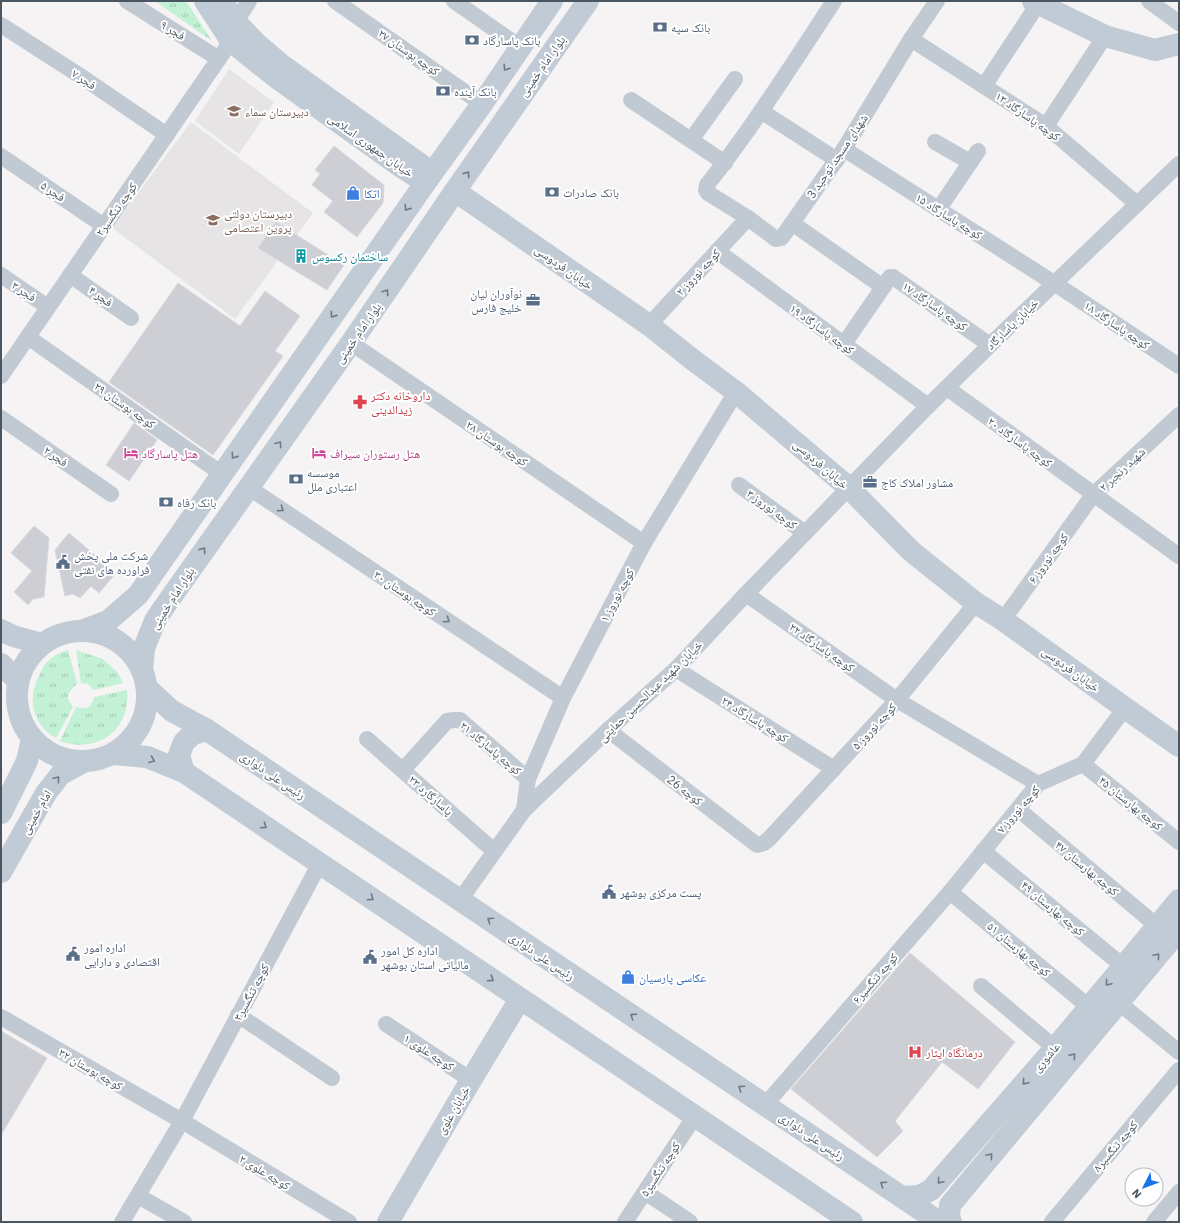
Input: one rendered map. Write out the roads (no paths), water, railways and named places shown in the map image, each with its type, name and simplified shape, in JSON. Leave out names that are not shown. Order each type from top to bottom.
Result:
[{"type":"street","name":"فجر ۹","points":[[127,1],[219,59]]},
{"type":"street","name":"خیابان جمهوری اسلامی","points":[[205,1],[277,78],[403,161],[417,177],[428,179]]},
{"type":"street","name":"خیابان جمهوری اسلامی","points":[[222,1],[234,31]]},
{"type":"street","name":"کوچه تنگسیر۲","points":[[1,376],[219,59],[249,1]]},
{"type":"street","name":"کوچه بوستان ۲۷","points":[[335,1],[482,104]]},
{"type":"street","points":[[454,1],[520,47]]},
{"type":"street","points":[[81,630],[100,633],[117,641],[132,653],[145,679],[146,710],[138,730],[124,747],[114,754],[102,759],[83,762],[64,760],[46,752],[32,738],[22,722],[17,703],[18,681],[27,660],[42,644],[62,634],[81,630],[108,621],[138,595],[482,104],[552,1]]},
{"type":"street","name":"بلوار امام خمینی","points":[[145,679],[144,648],[155,621],[162,610],[351,343],[588,1]]},
{"type":"street","points":[[748,218],[708,193],[706,190],[707,185],[725,163],[762,111],[834,1]]},
{"type":"street","name":"شهدای مسجد توحید 3","points":[[748,218],[776,239],[781,238],[841,155],[911,39],[937,1]]},
{"type":"street","points":[[1148,1],[1166,6],[1179,23]]},
{"type":"street","points":[[984,86],[1035,3],[1105,36],[1154,50],[1179,44]]},
{"type":"street","name":"فجر ۷","points":[[1,25],[82,77],[167,135]]},
{"type":"street","points":[[1046,126],[1105,36]]},
{"type":"street","name":"کوچه پاسارگاد ۱۳","points":[[911,39],[1046,126],[1137,204]]},
{"type":"street","points":[[691,140],[735,79]]},
{"type":"street","points":[[631,100],[725,163]]},
{"type":"street","name":"کوچه پاسارگاد ۱۵","points":[[762,111],[938,210],[1054,283]]},
{"type":"street","points":[[935,142],[974,157],[938,210]]},
{"type":"street","name":"فجر ۵","points":[[1,156],[104,226]]},
{"type":"street","name":"خیابان پاسارگاد","points":[[848,488],[946,388],[1179,164]]},
{"type":"street","name":"خیابان فردوسی","points":[[455,191],[649,325],[736,392],[848,488],[911,551],[976,603],[1003,620],[1179,746]]},
{"type":"street","name":"کوچه نوروز ۲","points":[[649,325],[748,218]]},
{"type":"street","points":[[792,223],[883,287],[844,344]]},
{"type":"street","name":"کوچه پاسارگاد ۱۹","points":[[717,251],[928,406]]},
{"type":"street","name":"فجر ۴","points":[[70,274],[131,318]]},
{"type":"street","name":"فجر ۳","points":[[1,275],[48,307]]},
{"type":"street","name":"کوچه پاسارگاد ۱۷","points":[[883,287],[890,277],[893,277],[990,345]]},
{"type":"street","name":"کوچه پاسارگاد ۱۸","points":[[1054,283],[1179,366]]},
{"type":"street","name":"کوچه بوستان ۲۹","points":[[28,337],[222,474]]},
{"type":"street","name":"کوچه بوستان ۲۸","points":[[351,343],[644,543]]},
{"type":"street","name":"کوچه پاسارگاد ۲۰","points":[[946,388],[1179,556]]},
{"type":"street","name":"کوچه نوروز ۱","points":[[524,810],[528,779],[563,698],[644,543],[736,392]]},
{"type":"street","name":"شهید رنجبر ۲","points":[[1093,495],[1179,415]]},
{"type":"street","name":"فجر ۲","points":[[1,418],[111,494]]},
{"type":"street","name":"کوچه نوروز ۳","points":[[739,485],[805,533]]},
{"type":"street","name":"کوچه بوستان ۳۰","points":[[248,487],[563,698]]},
{"type":"street","name":"خیابان شهید عبدالحسین حمایتی","points":[[460,900],[524,810],[608,730],[676,669],[848,488]]},
{"type":"street","name":"کوچه نوروز ۶","points":[[1003,620],[1093,495]]},
{"type":"street","name":"کوچه پاسارگاد ۲۲","points":[[746,594],[897,700],[1038,784]]},
{"type":"street","points":[[138,595],[137,605],[144,612],[152,615],[162,610]]},
{"type":"street","name":"کوچه نوروز ۵","points":[[764,843],[897,700],[976,603]]},
{"type":"street","points":[[1,630],[13,636],[42,644]]},
{"type":"street","points":[[1,664],[18,681]]},
{"type":"street","name":"کوچه پاسارگاد ۲۴","points":[[676,669],[834,769]]},
{"type":"street","name":"رئیس علی دلواری","points":[[145,679],[172,711],[207,730],[939,1222]]},
{"type":"street","name":"کوچه نوروز ۷","points":[[983,851],[1038,784],[1083,764],[1125,708]]},
{"type":"street","name":"کوچه پاسارگاد ۲۱","points":[[403,770],[447,721],[460,720],[528,779]]},
{"type":"street","points":[[184,772],[179,755],[184,742],[193,734],[207,730]]},
{"type":"street","name":"کوچه 26","points":[[608,730],[757,845],[764,843]]},
{"type":"street","points":[[1,813],[27,761],[32,738]]},
{"type":"street","name":"پاسارگارد ۲۳","points":[[367,739],[494,851]]},
{"type":"street","points":[[114,754],[147,757],[184,772],[852,1222]]},
{"type":"street","name":"امام خمینی","points":[[1,872],[46,792],[61,774],[83,762]]},
{"type":"street","name":"کوچه بهارستان ۴۵","points":[[1083,764],[1179,842]]},
{"type":"street","name":"کوچه بهارستان ۴۷","points":[[1018,809],[1157,926]]},
{"type":"street","points":[[1,819],[5,816],[11,816],[18,821],[22,828],[22,837]]},
{"type":"street","name":"کوچه تنگسیر۶","points":[[765,1105],[950,892],[983,851]]},
{"type":"street","name":"کوچه بهارستان ۴۹","points":[[983,851],[1123,966]]},
{"type":"street","name":"کوچه تنگسیر۳","points":[[122,1222],[182,1121],[320,863]]},
{"type":"street","name":"کوچه بهارستان ۵۱","points":[[950,892],[1089,1007]]},
{"type":"street","name":"عاشوری","points":[[902,1197],[919,1196],[931,1190],[1055,1048],[1179,900]]},
{"type":"street","name":"عاشوری","points":[[951,1222],[949,1217],[950,1205],[1179,930]]},
{"type":"street","points":[[981,986],[1055,1048]]},
{"type":"street","name":"خیابان علوی","points":[[388,1222],[520,999]]},
{"type":"street","points":[[1118,1002],[1179,1052]]},
{"type":"street","points":[[238,1015],[332,1078]]},
{"type":"street","name":"کوچه بوستان ۳۲","points":[[1,1017],[182,1121]]},
{"type":"street","name":"کوچه علوی ۱","points":[[386,1024],[471,1080]]},
{"type":"street","name":"کوچه تنگسیر۸","points":[[1052,1222],[1179,1070]]},
{"type":"street","name":"کوچه تنگسیر۵","points":[[625,1222],[695,1116]]},
{"type":"street","name":"کوچه علوی ۲","points":[[182,1121],[348,1222]]},
{"type":"street","points":[[645,1192],[690,1222]]},
{"type":"street","points":[[1154,1222],[1179,1192]]},
{"type":"street","points":[[138,1196],[184,1222]]},
{"type":"place","name":"بانک سپه","points":[[660,27]]},
{"type":"place","name":"بانک پاسارگاد","points":[[472,40]]},
{"type":"place","name":"بانک آینده","points":[[443,91]]},
{"type":"place","name":"دبیرستان سماء","points":[[234,111]]},
{"type":"place","name":"بانک صادرات","points":[[552,192]]},
{"type":"place","name":"اتکا","points":[[353,193]]},
{"type":"place","name":"دبیرستان دولتی پروین اعتصامی","points":[[213,220]]},
{"type":"place","name":"ساختمان رکسوس","points":[[301,256]]},
{"type":"place","name":"نوآوران لیان خلیج فارس","points":[[533,300]]},
{"type":"place","name":"داروخانه دکتر زیدالدینی","points":[[360,402]]},
{"type":"place","name":"هتل پاسارگاد","points":[[131,453]]},
{"type":"place","name":"هتل رستوران سیراف","points":[[319,453]]},
{"type":"place","name":"موسسه اعتباری ملل","points":[[296,479]]},
{"type":"place","name":"مشاور املاک کاج","points":[[870,482]]},
{"type":"place","name":"بانک رفاه","points":[[166,502]]},
{"type":"place","name":"شرکت ملی پخش فراورده های نفتی","points":[[63,562]]},
{"type":"place","name":"پست مرکزی بوشهر","points":[[609,892]]},
{"type":"place","name":"اداره امور اقتصادی و دارایی","points":[[73,954]]},
{"type":"place","name":"اداره کل امور مالیاتی استان بوشهر","points":[[370,957]]},
{"type":"place","name":"عکاسی پارسیان","points":[[628,977]]},
{"type":"place","name":"درمانگاه ایثار","points":[[915,1052]]}]
